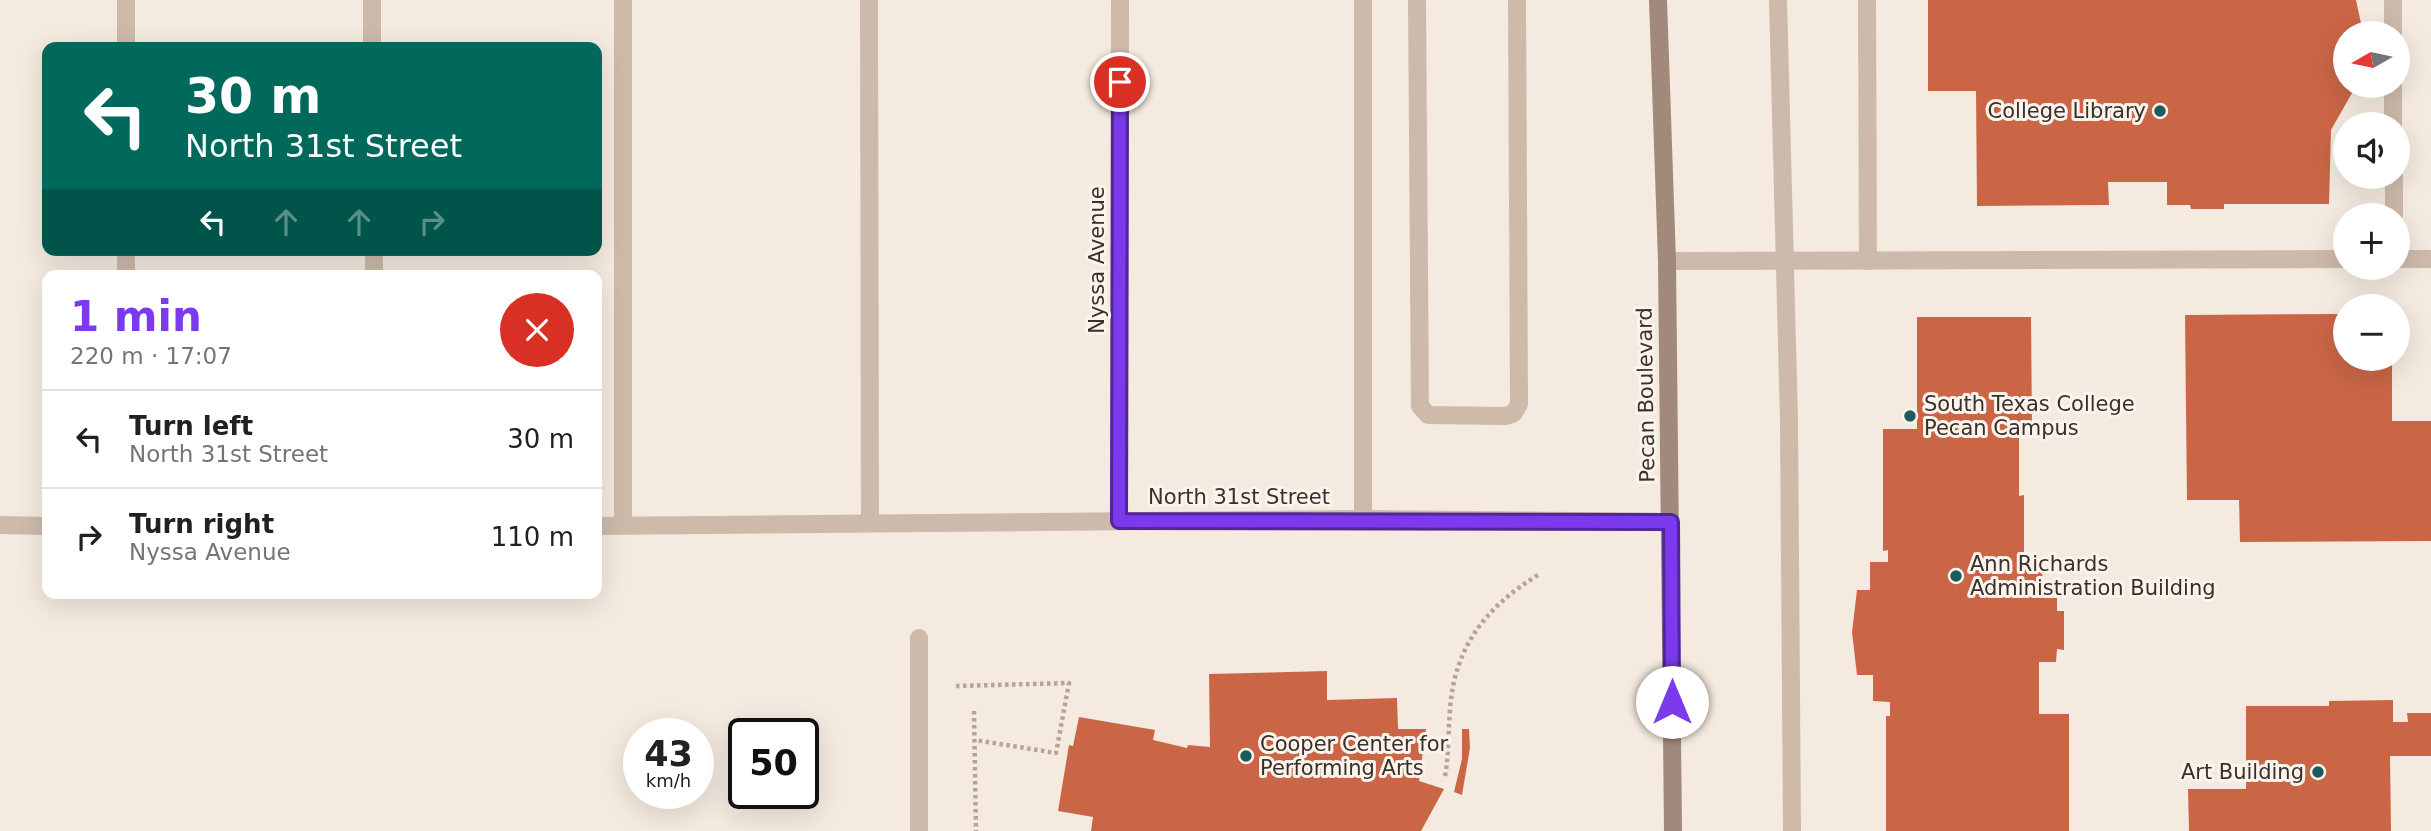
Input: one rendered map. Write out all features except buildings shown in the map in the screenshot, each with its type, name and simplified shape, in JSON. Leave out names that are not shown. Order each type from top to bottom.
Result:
[{"type":"main road","name":"Pecan Boulevard","points":[[1658,0],[1667,261],[1673,831]]},
{"type":"street","points":[[125,0],[126,42]]},
{"type":"street","points":[[372,0],[372,42]]},
{"type":"street","points":[[623,0],[623,525]]},
{"type":"street","points":[[869,0],[870,523]]},
{"type":"street","name":"Nyssa Avenue","points":[[1119,521],[1120,0]]},
{"type":"street","points":[[1363,0],[1363,519]]},
{"type":"street","points":[[1417,0],[1419,406],[1428,415],[1506,416],[1514,413],[1519,404],[1517,0]]},
{"type":"street","points":[[1777,0],[1785,261],[1792,831]]},
{"type":"street","points":[[1867,0],[1868,261]]},
{"type":"street","points":[[2393,0],[2393,21]]},
{"type":"street","points":[[1667,261],[2333,259]]},
{"type":"street","points":[[2410,259],[2431,259]]},
{"type":"street","name":"North 31st Street","points":[[602,526],[1363,519],[1671,522]]},
{"type":"street","points":[[0,525],[42,526]]},
{"type":"street","points":[[919,638],[919,831]]},
{"type":"path","points":[[1445,776],[1449,751],[1450,708],[1456,672],[1468,642],[1484,617],[1507,594],[1538,575]]},
{"type":"path","points":[[956,686],[1069,683],[1056,753],[975,740]]},
{"type":"path","points":[[974,711],[976,831]]},
{"type":"place","name":"College Library","points":[[2160,111]]},
{"type":"place","name":"South Texas College Pecan Campus","points":[[1910,416]]},
{"type":"place","name":"Ann Richards Administration Building","points":[[1956,576]]},
{"type":"place","name":"Cooper Center for Performing Arts","points":[[1246,756]]},
{"type":"place","name":"Art Building","points":[[2318,772]]},
{"type":"route","points":[[1120,82],[1119,521],[1363,519],[1671,522],[1672,702]]}]
